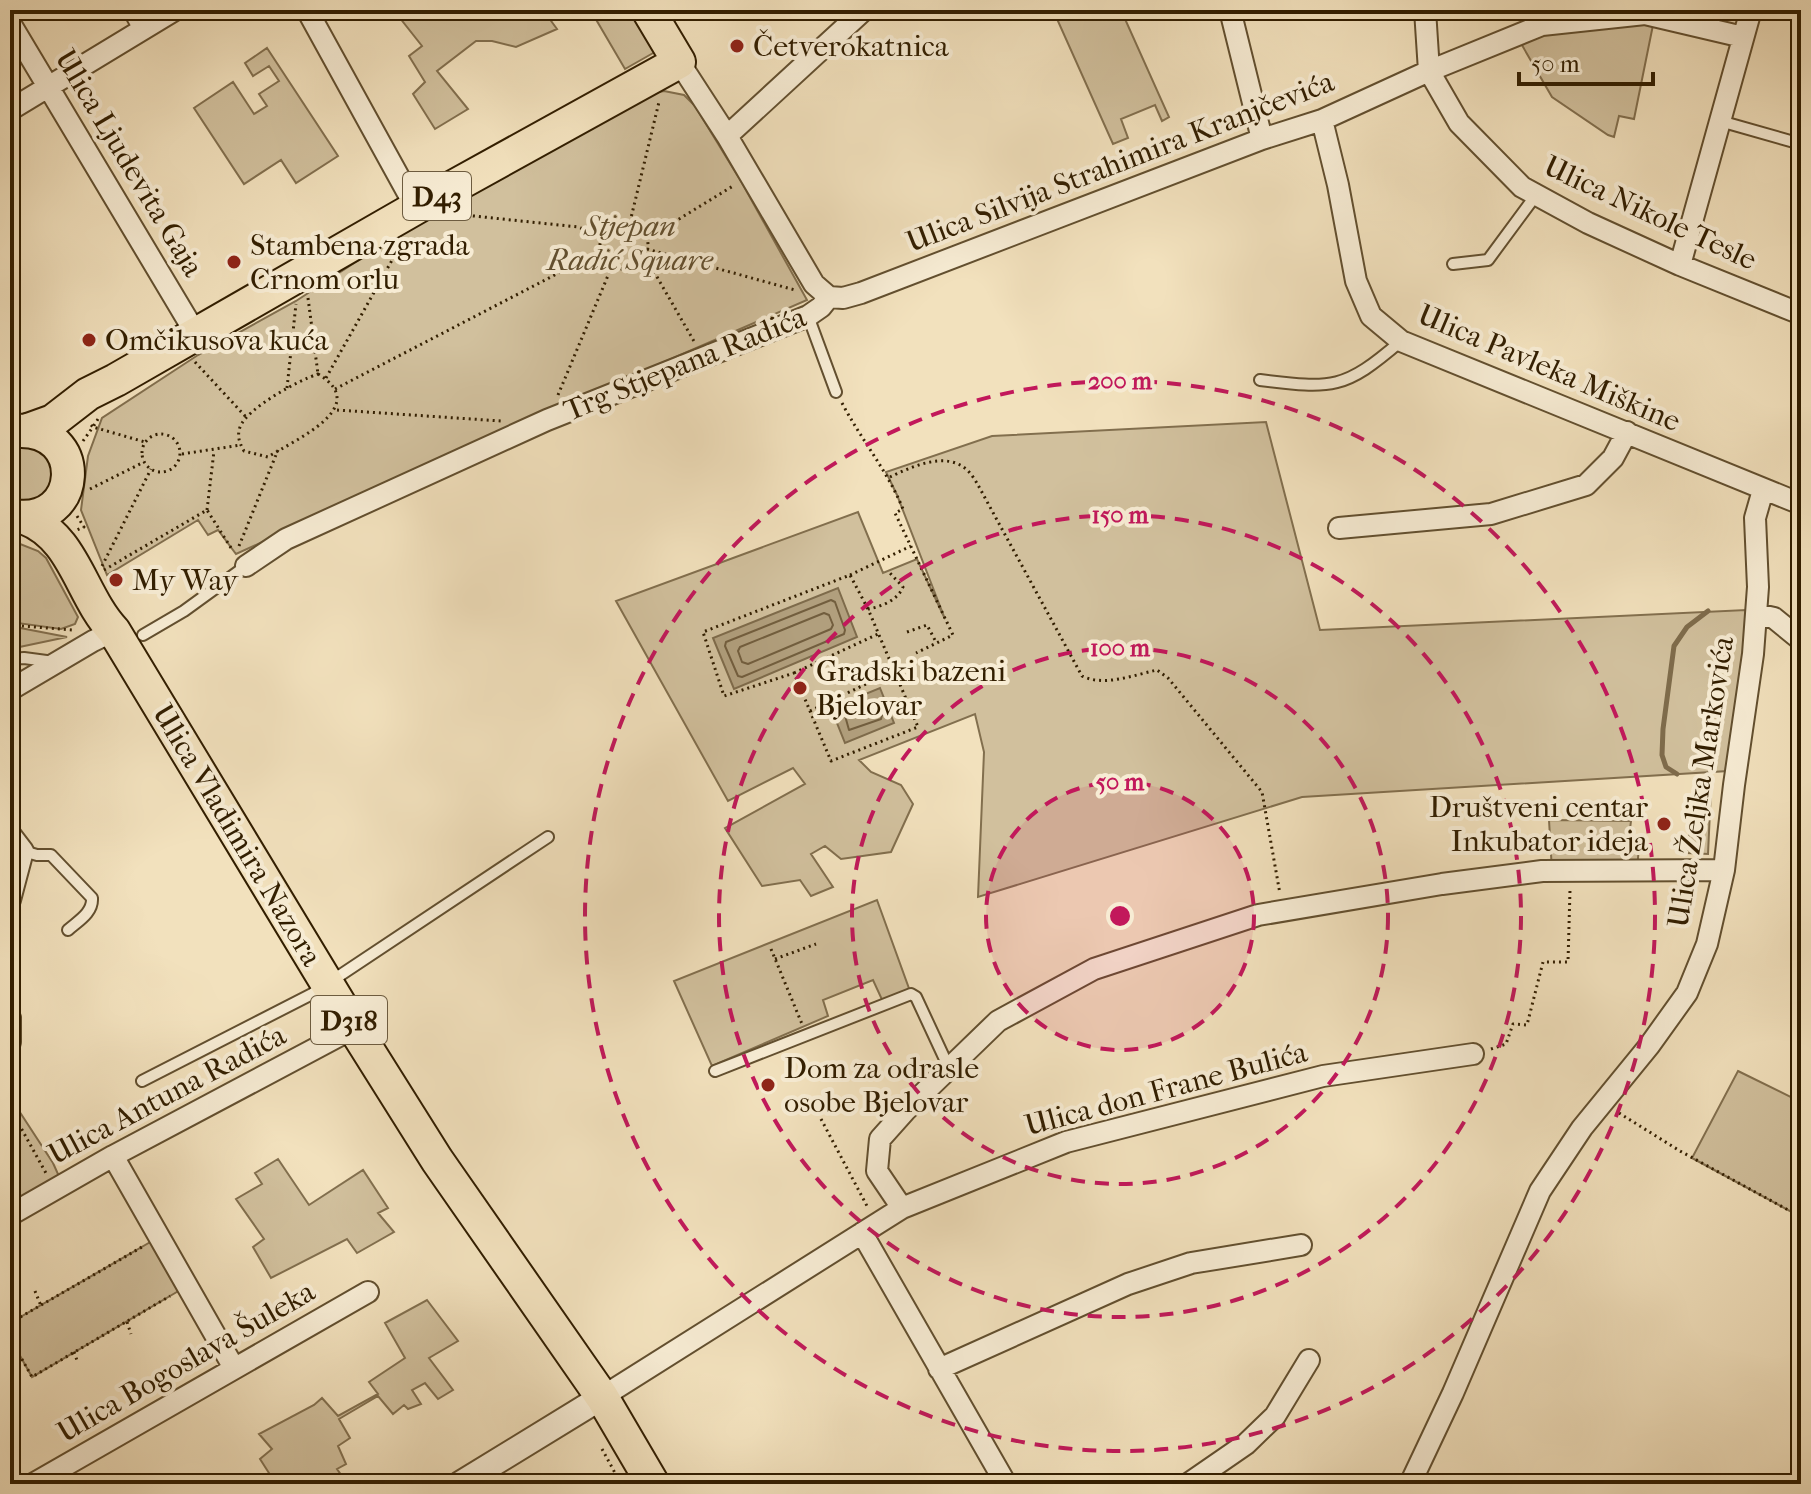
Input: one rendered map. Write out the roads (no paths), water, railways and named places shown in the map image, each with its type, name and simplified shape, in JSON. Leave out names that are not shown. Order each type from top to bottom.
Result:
[{"type":"main road","points":[[648,10],[670,68]]},
{"type":"main road","name":"D43","points":[[19,431],[53,421],[88,394],[670,68]]},
{"type":"main road","name":"D43","points":[[66,458],[82,418],[116,380]]},
{"type":"main road","name":"D43","points":[[19,431],[51,439],[66,458],[76,492]]},
{"type":"main road","points":[[17,516],[48,511],[76,492]]},
{"type":"main road","name":"D318","points":[[76,492],[67,518],[109,607],[129,633]]},
{"type":"main road","name":"D318","points":[[17,516],[40,523],[57,540],[74,565],[98,615],[129,633]]},
{"type":"main road","name":"Ulica Vladimira Nazora","points":[[129,633],[354,1028],[437,1160],[602,1397]]},
{"type":"main road","name":"D318","points":[[602,1397],[653,1484]]},
{"type":"street","points":[[10,110],[175,10]]},
{"type":"street","points":[[307,10],[418,207]]},
{"type":"street","points":[[1230,10],[1262,139]]},
{"type":"street","points":[[1425,10],[1429,71]]},
{"type":"street","points":[[1680,265],[1751,10]]},
{"type":"street","points":[[727,136],[862,11]]},
{"type":"street","name":"Ulica Silvija Strahimira Kranjčevića","points":[[822,291],[843,298],[861,293],[1262,139],[1322,120],[1429,71],[1542,25],[1645,12],[1743,37]]},
{"type":"street","name":"Ulica Ljudevita Gaja","points":[[10,23],[196,334]]},
{"type":"street","name":"Trg Stjepana Radića","points":[[246,566],[286,539],[544,422],[808,316],[821,307],[822,291],[727,136],[670,68]]},
{"type":"street","name":"Ulica Nikole Tesle","points":[[1429,71],[1459,123],[1522,187],[1588,223],[1680,265],[1801,314]]},
{"type":"street","name":"Ulica Pavleka Miškine","points":[[1322,120],[1356,281],[1371,316],[1401,341],[1801,504]]},
{"type":"street","points":[[1339,528],[1491,514],[1586,485],[1613,458],[1627,432]]},
{"type":"street","name":"Ulica Željka Markovića","points":[[1410,1484],[1540,1191],[1582,1128],[1649,1046],[1687,993],[1707,944],[1724,870],[1756,614],[1755,518],[1763,490]]},
{"type":"street","points":[[1756,614],[1774,618],[1801,640]]},
{"type":"street","points":[[10,690],[56,663],[129,633]]},
{"type":"street","points":[[10,834],[23,851],[10,900]]},
{"type":"street","points":[[902,1208],[877,1171],[880,1139],[998,1021],[1094,969],[1258,915],[1442,884],[1542,871],[1724,870]]},
{"type":"street","points":[[10,1018],[10,1042]]},
{"type":"street","name":"Ulica Antuna Radića","points":[[10,1215],[113,1156],[354,1028]]},
{"type":"street","name":"Ulica don Frane Bulića","points":[[602,1397],[902,1208],[1066,1142],[1323,1076],[1473,1054]]},
{"type":"street","points":[[113,1156],[234,1368]]},
{"type":"street","points":[[869,1228],[939,1369],[1006,1484]]},
{"type":"street","points":[[939,1369],[1128,1284],[1191,1263],[1301,1245]]},
{"type":"street","name":"Ulica Bogoslava Šuleka","points":[[33,1484],[368,1292]]},
{"type":"street","points":[[1188,1484],[1246,1444],[1275,1416],[1309,1360]]},
{"type":"street","points":[[460,1484],[602,1397]]},
{"type":"lane","points":[[128,10],[139,30]]},
{"type":"lane","points":[[1720,121],[1801,144]]},
{"type":"lane","points":[[1453,264],[1488,260],[1536,195]]},
{"type":"lane","points":[[808,316],[836,392]]},
{"type":"lane","points":[[1260,380],[1312,386],[1342,382],[1367,370],[1401,341]]},
{"type":"lane","name":"Trg Stjepana Radića","points":[[129,633],[184,611],[246,566]]},
{"type":"lane","points":[[10,659],[56,663]]},
{"type":"lane","points":[[142,1081],[312,994],[548,837]]},
{"type":"lane","points":[[23,851],[51,855],[92,898],[89,911],[68,930]]},
{"type":"lane","points":[[715,1071],[911,994],[916,997],[949,1068]]},
{"type":"water","points":[[838,588],[857,637],[734,689],[713,638]]},
{"type":"water","points":[[880,688],[894,723],[845,743],[831,708]]},
{"type":"waterway","points":[[1677,774],[1666,767],[1662,755],[1674,646],[1687,627],[1708,611]]},
{"type":"place","name":"Četverokatnica","points":[[737,46]]},
{"type":"place","name":"Stambena zgrada Crnom orlu","points":[[234,262]]},
{"type":"place","name":"Omčikusova kuća","points":[[89,340]]},
{"type":"place","name":"My Way","points":[[116,580]]},
{"type":"place","name":"Gradski bazeni Bjelovar","points":[[800,688]]},
{"type":"place","name":"Društveni centar Inkubator ideja","points":[[1664,824]]},
{"type":"place","name":"Dom za odrasle osobe Bjelovar","points":[[768,1085]]},
{"type":"park label","name":"Stjepan Radić Square","points":[[630,243]]}]
